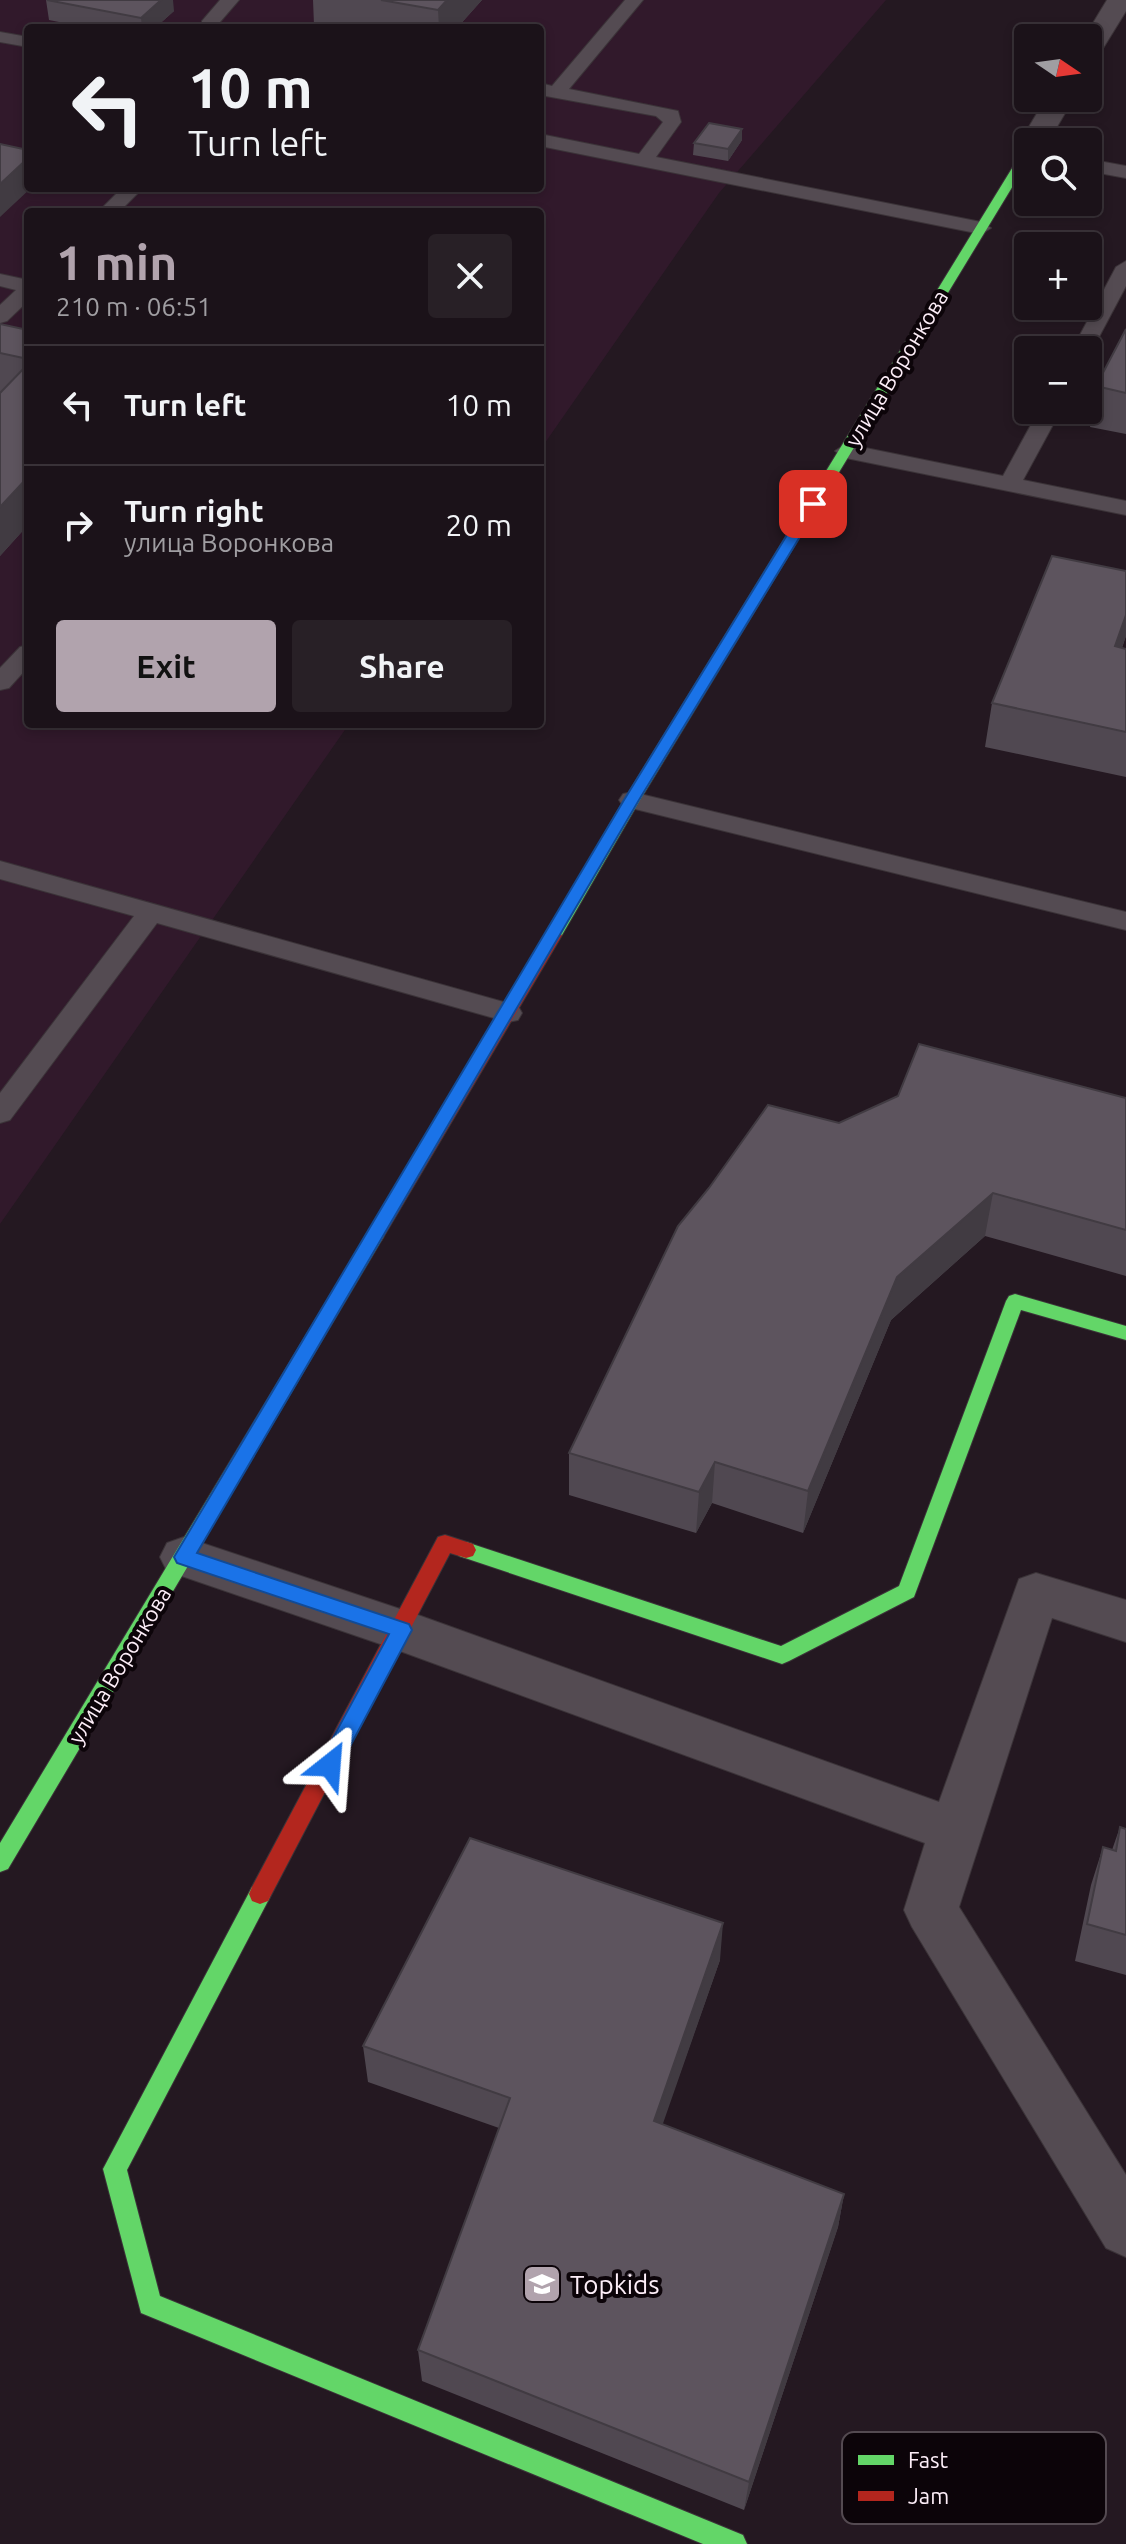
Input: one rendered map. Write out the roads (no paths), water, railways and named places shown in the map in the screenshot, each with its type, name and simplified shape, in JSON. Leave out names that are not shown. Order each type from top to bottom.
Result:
[{"type":"street","points":[[1102,29],[1120,0]]},
{"type":"street","name":"улица Воронкова","points":[[0,1862],[632,800],[1014,175]]},
{"type":"street","points":[[734,2544],[150,2304],[115,2169],[445,1543],[782,1655],[907,1591],[1015,1301],[1126,1333]]},
{"type":"street","points":[[184,1557],[401,1630],[955,1831]]},
{"type":"street","points":[[1126,1621],[1036,1593],[931,1910],[1126,2228]]},
{"type":"lane","points":[[211,24],[230,0]]},
{"type":"lane","points":[[548,90],[634,0]]},
{"type":"lane","points":[[0,37],[24,41]]},
{"type":"lane","points":[[548,90],[671,115],[672,122],[644,160]]},
{"type":"lane","points":[[544,141],[981,228]]},
{"type":"lane","points":[[1102,168],[1126,172]]},
{"type":"lane","points":[[112,208],[129,192]]},
{"type":"lane","points":[[1089,336],[1126,267]]},
{"type":"lane","points":[[0,280],[24,287]]},
{"type":"lane","points":[[0,317],[24,292]]},
{"type":"lane","points":[[1009,486],[1042,424]]},
{"type":"lane","points":[[846,451],[1126,508]]},
{"type":"lane","points":[[0,683],[24,656]]},
{"type":"lane","points":[[632,800],[1126,921]]},
{"type":"lane","points":[[0,870],[508,1013]]},
{"type":"lane","points":[[0,1113],[151,912]]},
{"type":"place","name":"Topkids","points":[[542,2284]]}]
